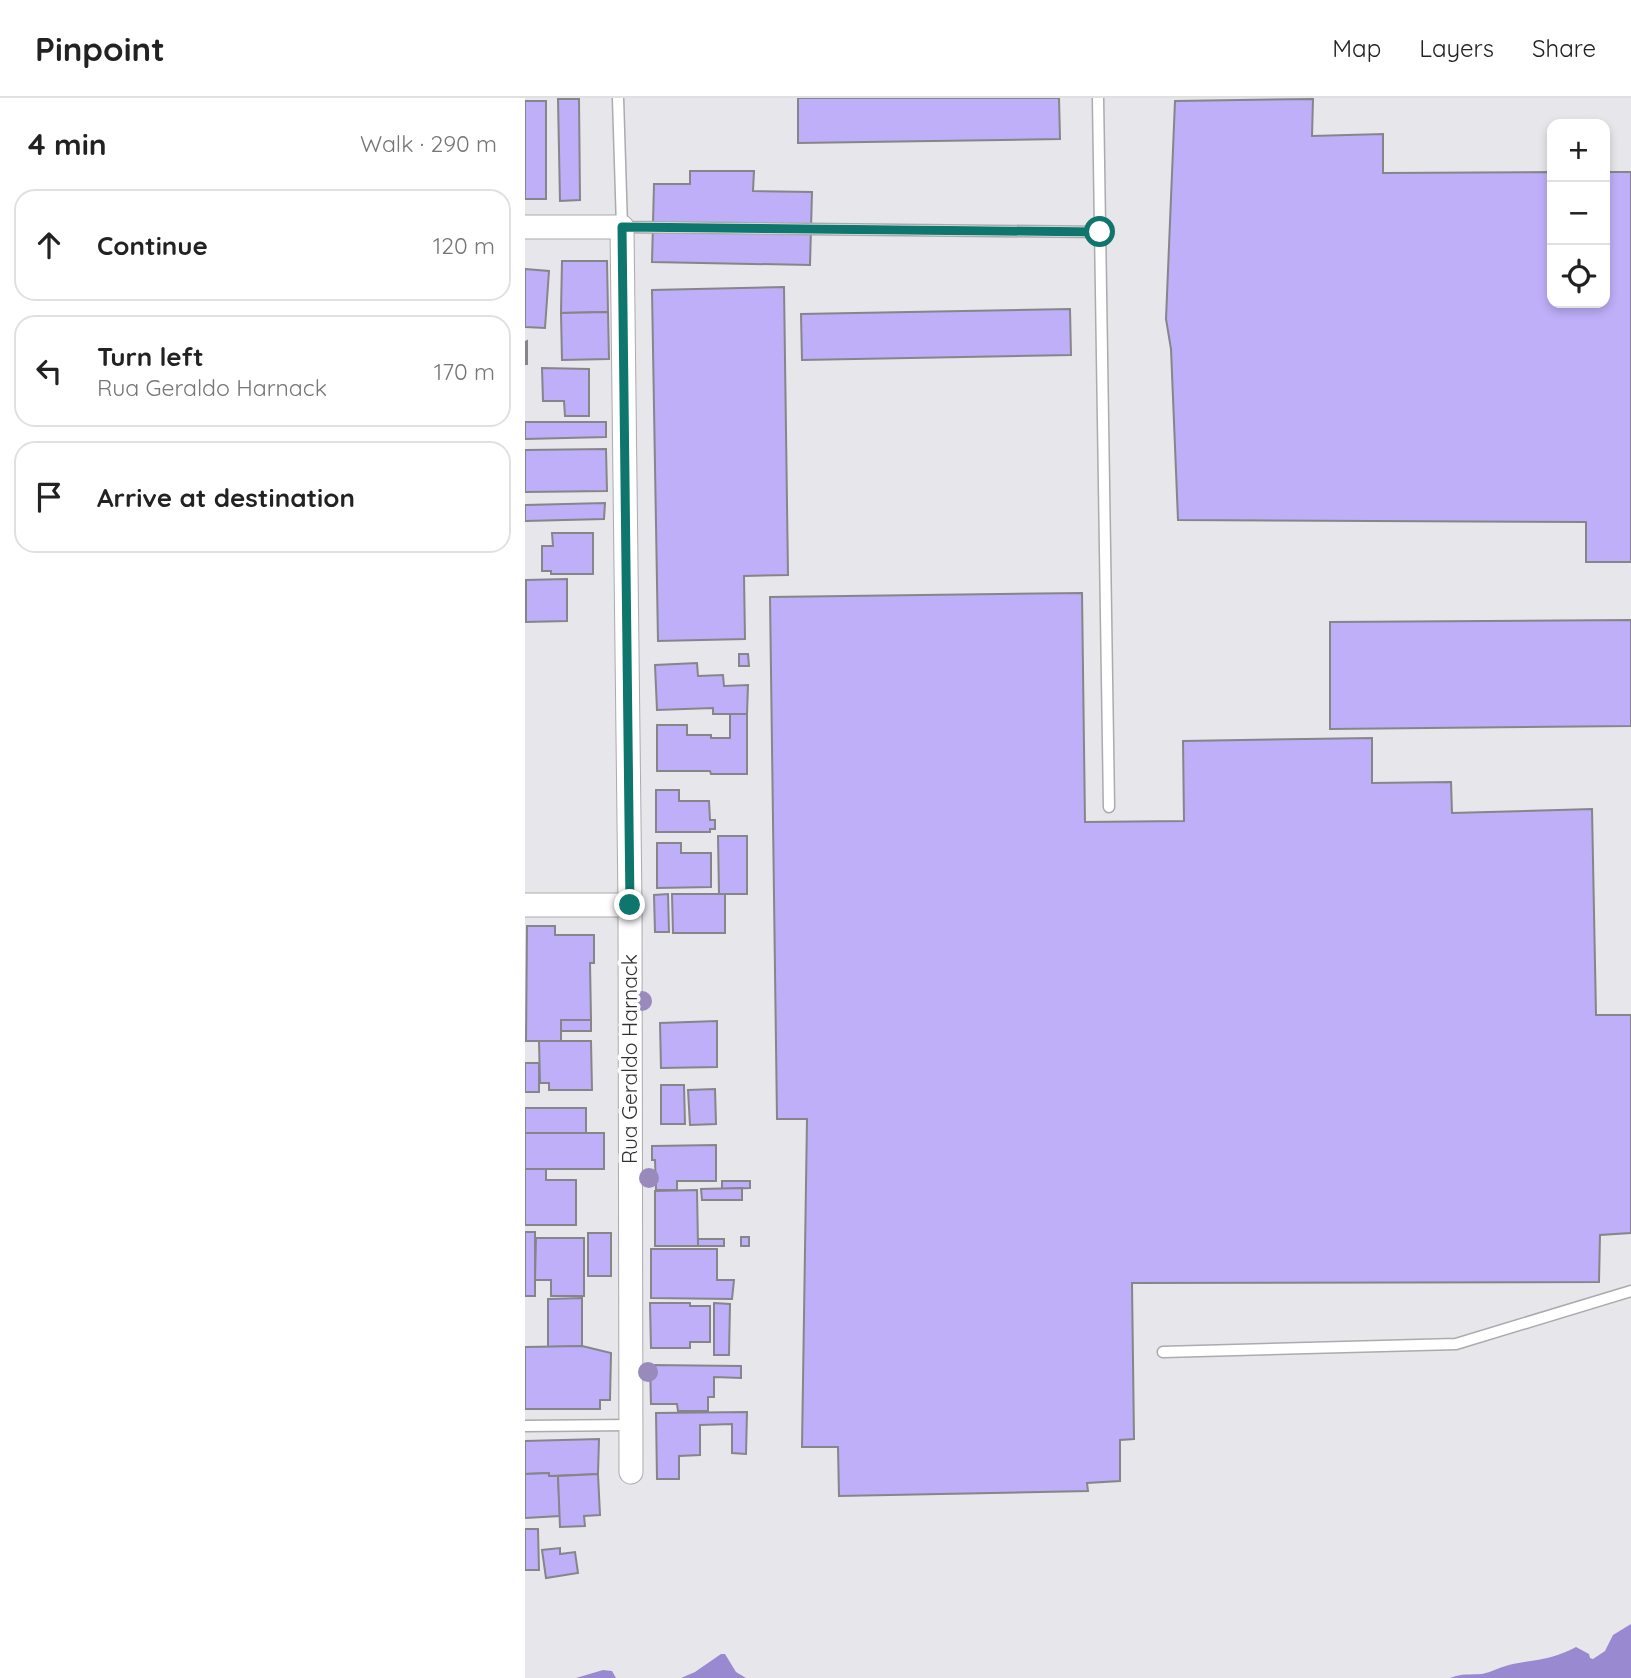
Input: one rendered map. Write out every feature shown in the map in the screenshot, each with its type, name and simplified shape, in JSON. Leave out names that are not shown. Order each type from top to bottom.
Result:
[{"type":"street","points":[[525,228],[622,227]]},
{"type":"street","name":"Rua Geraldo Harnack","points":[[622,227],[630,905],[631,1472]]},
{"type":"street","points":[[525,905],[630,905]]},
{"type":"lane","points":[[618,98],[622,227],[1100,232]]},
{"type":"lane","points":[[1098,98],[1109,807]]},
{"type":"lane","points":[[1163,1352],[1456,1345],[1631,1292]]},
{"type":"lane","points":[[525,1426],[631,1425]]},
{"type":"shaded area","points":[[1631,1624],[1631,1678],[1450,1678],[1482,1674],[1509,1665],[1552,1657],[1576,1647],[1593,1659],[1605,1651],[1613,1635]]},
{"type":"shaded area","points":[[725,1654],[736,1672],[746,1678],[681,1678],[695,1672]]},
{"type":"shaded area","points":[[603,1670],[612,1671],[616,1678],[576,1678]]},
{"type":"building","points":[[798,98],[1059,98],[1060,139],[798,143]]},
{"type":"building","points":[[558,99],[579,99],[580,200],[560,201]]},
{"type":"building","points":[[1313,99],[1312,136],[1383,134],[1383,173],[1547,172],[1547,308],[1610,308],[1610,172],[1631,172],[1631,562],[1586,562],[1586,522],[1178,520],[1171,349],[1166,319],[1175,101]]},
{"type":"building","points":[[525,101],[546,101],[546,199],[525,199]]},
{"type":"building","points":[[690,171],[754,171],[753,191],[812,192],[810,265],[652,262],[654,184],[690,184]]},
{"type":"building","points":[[562,261],[607,261],[608,312],[561,313]]},
{"type":"building","points":[[525,269],[549,271],[545,328],[525,327]]},
{"type":"building","points":[[784,287],[788,575],[744,576],[745,639],[658,641],[652,290]]},
{"type":"building","points":[[1070,309],[1071,355],[802,360],[801,314]]},
{"type":"building","points":[[608,312],[609,359],[562,360],[561,313]]},
{"type":"building","points":[[527,341],[527,364],[525,364],[525,342]]},
{"type":"building","points":[[542,368],[589,369],[589,416],[565,416],[564,401],[543,401]]},
{"type":"building","points":[[525,422],[606,422],[606,437],[525,439]]},
{"type":"building","points":[[606,449],[607,491],[525,492],[525,450]]},
{"type":"building","points":[[605,503],[604,519],[525,521],[525,505]]},
{"type":"building","points":[[552,533],[593,533],[593,574],[551,574],[551,571],[542,571],[542,546],[553,546]]},
{"type":"building","points":[[567,579],[567,621],[526,622],[526,580]]},
{"type":"building","points":[[1082,593],[1085,822],[1184,821],[1183,741],[1372,738],[1372,783],[1451,782],[1452,813],[1592,809],[1596,1015],[1631,1015],[1631,1233],[1600,1235],[1599,1282],[1132,1283],[1134,1439],[1120,1440],[1120,1481],[1087,1483],[1088,1491],[839,1496],[838,1447],[802,1447],[807,1119],[777,1119],[770,597]]},
{"type":"building","points":[[1631,620],[1631,726],[1330,729],[1330,622]]},
{"type":"building","points":[[739,654],[748,654],[749,666],[739,666]]},
{"type":"building","points":[[697,663],[698,676],[723,675],[724,686],[748,685],[747,714],[713,714],[713,708],[657,710],[655,665]]},
{"type":"building","points":[[730,714],[747,714],[747,774],[657,771],[657,725],[687,725],[687,735],[730,738]]},
{"type":"building","points":[[656,790],[679,790],[679,801],[709,801],[710,820],[715,820],[715,829],[710,829],[710,832],[656,832]]},
{"type":"building","points":[[718,836],[747,836],[747,894],[719,894]]},
{"type":"building","points":[[657,843],[681,843],[681,853],[711,853],[711,887],[657,888]]},
{"type":"building","points":[[668,894],[669,932],[655,932],[654,895]]},
{"type":"building","points":[[672,894],[725,894],[725,933],[673,933]]},
{"type":"building","points":[[527,926],[555,926],[555,935],[594,935],[594,963],[590,963],[591,1020],[561,1020],[561,1041],[526,1041]]},
{"type":"building","points":[[561,1020],[591,1020],[591,1031],[561,1031]]},
{"type":"building","points":[[717,1021],[717,1067],[661,1068],[660,1023]]},
{"type":"building","points":[[539,1041],[591,1041],[592,1090],[549,1090],[549,1083],[540,1083]]},
{"type":"building","points":[[525,1063],[539,1063],[539,1092],[525,1092]]},
{"type":"building","points":[[661,1085],[684,1085],[685,1124],[661,1124]]},
{"type":"building","points":[[715,1089],[716,1124],[690,1125],[688,1090]]},
{"type":"building","points":[[525,1108],[586,1108],[586,1133],[525,1133]]},
{"type":"building","points":[[525,1133],[604,1133],[604,1169],[525,1169]]},
{"type":"building","points":[[716,1145],[716,1181],[677,1181],[677,1190],[656,1190],[652,1146]]},
{"type":"building","points":[[525,1169],[546,1169],[546,1180],[576,1180],[576,1225],[525,1225]]},
{"type":"building","points":[[722,1181],[750,1181],[750,1188],[722,1189]]},
{"type":"building","points":[[742,1188],[742,1200],[702,1200],[701,1189]]},
{"type":"building","points":[[697,1190],[698,1246],[655,1246],[655,1191]]},
{"type":"building","points":[[525,1232],[535,1232],[535,1296],[525,1296]]},
{"type":"building","points":[[588,1233],[611,1233],[611,1276],[588,1276]]},
{"type":"building","points":[[741,1237],[749,1237],[749,1246],[741,1246]]},
{"type":"building","points":[[536,1238],[584,1238],[584,1296],[551,1296],[551,1280],[535,1280]]},
{"type":"building","points":[[698,1239],[724,1239],[724,1246],[698,1246]]},
{"type":"building","points":[[651,1249],[717,1249],[717,1280],[734,1280],[732,1299],[651,1298]]},
{"type":"building","points":[[582,1298],[582,1346],[548,1347],[548,1299]]},
{"type":"building","points":[[650,1303],[710,1306],[710,1342],[690,1342],[690,1348],[651,1348]]},
{"type":"building","points":[[714,1303],[730,1304],[729,1355],[714,1355]]},
{"type":"building","points":[[582,1346],[611,1353],[610,1400],[600,1400],[600,1409],[525,1409],[525,1347]]},
{"type":"building","points":[[650,1365],[741,1366],[741,1378],[714,1377],[714,1397],[708,1397],[708,1411],[678,1411],[677,1404],[651,1404]]},
{"type":"building","points":[[747,1412],[746,1454],[732,1453],[732,1424],[700,1425],[700,1455],[679,1456],[679,1479],[657,1479],[656,1413]]},
{"type":"building","points":[[599,1439],[598,1474],[525,1474],[525,1441]]},
{"type":"building","points":[[549,1473],[549,1476],[558,1476],[560,1516],[525,1518],[525,1474]]},
{"type":"building","points":[[598,1474],[600,1515],[584,1516],[585,1526],[560,1527],[558,1476]]},
{"type":"building","points":[[525,1529],[538,1529],[539,1570],[525,1570]]},
{"type":"building","points":[[560,1548],[560,1554],[575,1552],[578,1573],[546,1578],[542,1550]]},
{"type":"route","points":[[630,905],[622,227],[1100,232]]}]
